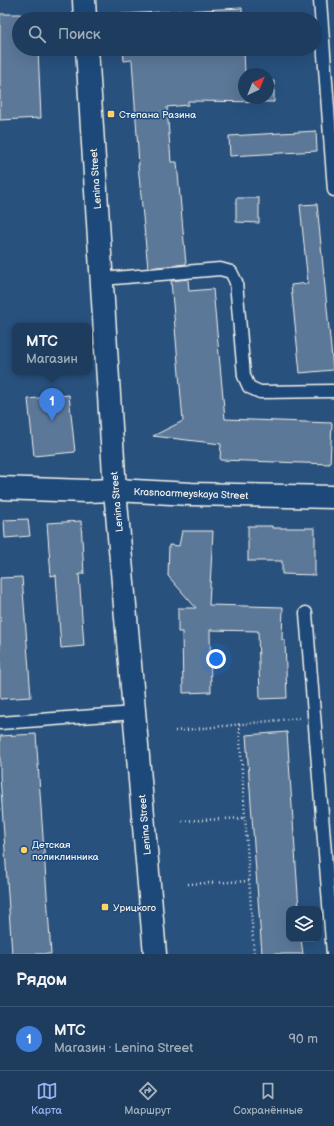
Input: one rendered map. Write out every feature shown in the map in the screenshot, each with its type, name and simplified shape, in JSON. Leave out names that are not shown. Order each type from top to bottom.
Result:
[{"type":"street","points":[[84,0],[85,12]]},
{"type":"street","name":"Lenina Street","points":[[87,56],[115,490],[155,954]]},
{"type":"street","name":"Krasnoarmeyskaya Street","points":[[0,488],[334,497]]},
{"type":"lane","points":[[320,0],[321,12]]},
{"type":"lane","points":[[322,27],[334,190]]},
{"type":"lane","points":[[102,279],[220,269],[231,272],[236,282],[244,376],[250,387],[260,392],[334,391]]},
{"type":"lane","points":[[306,613],[314,716],[331,890],[333,954]]},
{"type":"lane","points":[[0,723],[134,713]]},
{"type":"path","points":[[175,731],[314,716]]},
{"type":"path","points":[[239,724],[254,954]]},
{"type":"path","points":[[182,821],[244,818]]},
{"type":"path","points":[[188,884],[249,881]]},
{"type":"building","points":[[242,8],[242,12],[161,12]]},
{"type":"building","points":[[0,14],[12,14],[12,56],[38,56],[41,118],[0,120]]},
{"type":"building","points":[[124,56],[244,56],[245,68],[238,68],[238,102],[188,101],[188,105],[167,107],[171,162],[177,162],[186,264],[148,268],[138,165],[132,60],[124,61]]},
{"type":"building","points":[[316,131],[317,151],[230,156],[229,136]]},
{"type":"building","points":[[236,198],[259,198],[259,223],[236,222]]},
{"type":"building","points":[[317,204],[333,370],[300,373],[291,285],[308,283],[300,205]]},
{"type":"building","points":[[188,279],[189,291],[213,289],[225,419],[332,423],[330,464],[220,460],[221,444],[153,436],[183,421],[171,281]]},
{"type":"building","points":[[69,395],[75,452],[34,456],[28,399]]},
{"type":"building","points":[[28,519],[30,536],[5,538],[4,520]]},
{"type":"building","points":[[81,521],[84,574],[79,574],[84,646],[61,648],[56,575],[51,576],[47,523]]},
{"type":"building","points":[[248,526],[272,526],[272,528],[315,528],[315,575],[282,574],[282,561],[248,561]]},
{"type":"building","points":[[182,531],[213,531],[209,605],[283,607],[282,640],[285,640],[287,698],[260,699],[258,631],[210,630],[211,692],[183,693],[182,632],[178,632],[178,608],[196,608],[168,576],[169,545],[179,546]]},
{"type":"building","points":[[22,577],[31,697],[0,699],[0,578]]},
{"type":"building","points":[[287,732],[299,906],[286,906],[286,942],[301,942],[303,954],[262,954],[246,735]]},
{"type":"building","name":"Детская поликлинника","points":[[36,734],[51,954],[12,954],[0,776],[0,736]]},
{"type":"place","name":"Степана Разина","points":[[111,114]]},
{"type":"place","name":"МТС","points":[[52,421]]},
{"type":"place","name":"Детская поликлинника","points":[[24,850]]},
{"type":"place","name":"Урицкого","points":[[105,907]]}]
